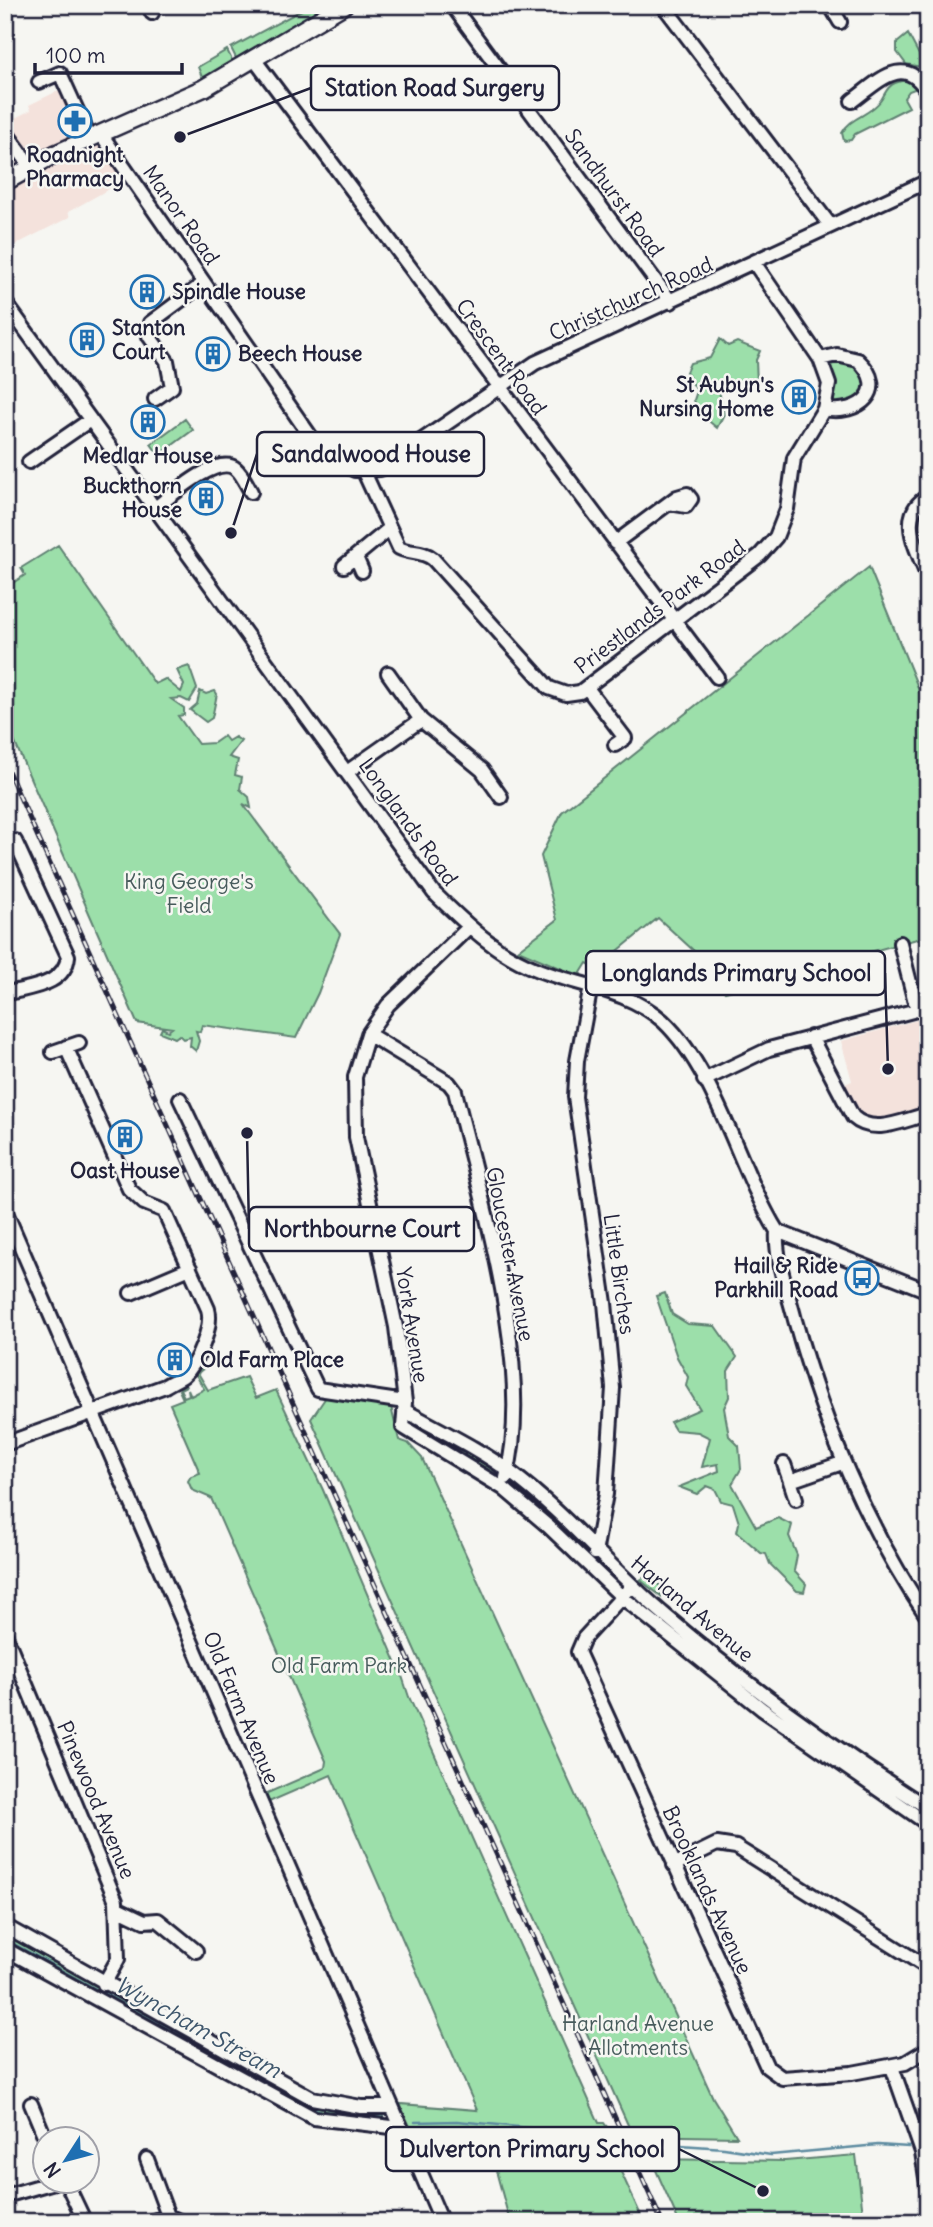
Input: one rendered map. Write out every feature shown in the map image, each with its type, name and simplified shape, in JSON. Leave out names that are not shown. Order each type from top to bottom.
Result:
[{"type":"main road","points":[[5,182],[96,136],[198,91],[344,5]]},
{"type":"street","name":"Sandhurst Road","points":[[452,5],[671,302]]},
{"type":"street","points":[[663,5],[831,225]]},
{"type":"street","points":[[830,5],[840,22]]},
{"type":"street","name":"Crescent Road","points":[[254,59],[717,677]]},
{"type":"street","points":[[852,101],[886,76],[896,72],[906,72],[916,77],[928,93]]},
{"type":"street","name":"Manor Road","points":[[39,82],[60,73],[96,136],[204,282],[324,453],[363,472]]},
{"type":"street","points":[[5,131],[31,167]]},
{"type":"street","name":"Christchurch Road","points":[[363,472],[387,465],[535,363],[755,264],[831,225],[928,181]]},
{"type":"street","name":"Priestlands Park Road","points":[[363,472],[399,548],[419,551],[433,559],[549,688],[566,694],[587,688],[749,564],[776,537],[791,497],[794,458],[824,410],[829,384],[820,359],[755,264]]},
{"type":"street","points":[[155,399],[172,387],[167,361],[149,336],[150,323],[204,282]]},
{"type":"street","name":"Longlands Road","points":[[5,302],[434,893],[469,927],[498,950],[534,969],[625,996],[663,1022],[704,1080],[777,1231],[780,1263],[809,1369],[842,1463],[876,1534],[928,1618]]},
{"type":"street","points":[[820,359],[837,355],[859,360],[870,376],[872,387],[860,406],[850,411],[824,410]]},
{"type":"street","points":[[29,463],[90,420]]},
{"type":"street","points":[[154,509],[213,467],[225,464],[235,468],[251,492]]},
{"type":"street","points":[[928,496],[913,509],[909,523],[928,578]]},
{"type":"street","points":[[615,543],[669,503]]},
{"type":"street","points":[[344,566],[388,529]]},
{"type":"street","points":[[356,557],[362,571]]},
{"type":"street","points":[[388,673],[421,720],[482,771],[501,797]]},
{"type":"street","points":[[587,688],[625,738],[615,745]]},
{"type":"street","points":[[347,772],[421,720]]},
{"type":"street","points":[[5,993],[57,979],[64,973],[68,957],[15,841]]},
{"type":"street","name":"York Avenue","points":[[412,1434],[403,1427],[404,1406],[396,1327],[356,1137],[355,1077],[368,1034],[388,1005],[469,927]]},
{"type":"street","points":[[704,1080],[769,1049],[922,1008],[900,943]]},
{"type":"street","name":"Little Birches","points":[[590,1566],[597,1550],[606,1494],[613,1388],[605,1303],[575,1097],[577,1061],[591,986]]},
{"type":"street","name":"Gloucester Avenue","points":[[368,1034],[449,1083],[455,1091],[491,1231],[512,1364],[513,1434],[503,1488]]},
{"type":"street","points":[[811,1037],[853,1117],[859,1123],[878,1127],[928,1114]]},
{"type":"street","points":[[5,1444],[165,1386],[188,1370],[208,1329],[210,1316],[164,1211],[144,1203],[129,1189],[59,1050],[79,1043]]},
{"type":"street","points":[[180,1099],[318,1389],[404,1406]]},
{"type":"street","name":"Old Farm Avenue","points":[[5,1210],[442,2222]]},
{"type":"street","points":[[777,1231],[928,1291]]},
{"type":"street","points":[[131,1293],[190,1268]]},
{"type":"street","name":"Harland Avenue","points":[[404,1406],[508,1470],[597,1550],[626,1592],[762,1709],[928,1824]]},
{"type":"street","name":"Harland Avenue","points":[[412,1434],[503,1488],[590,1566],[764,1692],[925,1801]]},
{"type":"street","points":[[790,1481],[842,1463]]},
{"type":"street","points":[[784,1464],[796,1499]]},
{"type":"street","name":"Brooklands Avenue","points":[[626,1592],[584,1638],[578,1652],[772,2074],[782,2078],[892,2067],[928,2049]]},
{"type":"street","name":"Pinewood Avenue","points":[[5,1634],[114,1894],[117,1908],[118,1958],[104,1984]]},
{"type":"street","points":[[913,1814],[925,1801]]},
{"type":"street","points":[[674,1865],[717,1843],[736,1847],[928,1968]]},
{"type":"street","points":[[117,1908],[144,1921],[158,1920],[196,1951]]},
{"type":"street","points":[[158,1920],[167,1910]]},
{"type":"street","points":[[5,1926],[104,1984],[312,2098],[361,2107],[391,2107]]},
{"type":"street","points":[[5,1949],[314,2118],[400,2128]]},
{"type":"street","points":[[892,2067],[922,2152],[928,2191]]},
{"type":"street","points":[[31,2104],[40,2126]]},
{"type":"street","points":[[147,2159],[168,2216]]},
{"type":"street","points":[[5,2196],[32,2188]]},
{"type":"street","points":[[72,2196],[85,2222]]},
{"type":"street","points":[[150,2222],[168,2216],[181,2222]]},
{"type":"shaded area","points":[[66,87],[125,180],[68,212],[70,217],[5,250],[5,123],[31,110],[29,105]]},
{"type":"shaded area","points":[[928,1017],[928,1106],[873,1119],[861,1115],[845,1084],[852,1081],[841,1041]]},
{"type":"green space","points":[[311,5],[333,5],[238,62],[231,48]]},
{"type":"green space","points":[[908,34],[926,68],[906,64],[897,52],[897,43]]},
{"type":"green space","points":[[227,50],[234,64],[204,82],[198,67]]},
{"type":"green space","points":[[912,81],[917,88],[909,91],[904,98],[909,107],[855,134],[851,140],[844,141],[842,133],[846,127],[872,110],[890,86]]},
{"type":"green space","points":[[720,339],[728,346],[737,342],[760,351],[756,360],[757,383],[747,388],[719,391],[724,414],[717,428],[699,413],[694,400],[697,391],[686,372],[690,363],[710,358]]},
{"type":"green space","points":[[836,360],[855,364],[864,371],[867,392],[852,405],[834,405],[834,378],[829,362]]},
{"type":"green space","points":[[185,419],[193,430],[159,455],[151,444]]},
{"type":"green space","name":"King George's Field","points":[[58,545],[155,684],[165,679],[181,692],[184,685],[177,670],[189,666],[197,689],[189,702],[181,698],[171,699],[184,708],[184,715],[178,716],[198,744],[214,743],[224,736],[228,741],[235,737],[241,741],[229,757],[238,760],[235,775],[242,777],[240,789],[249,797],[251,808],[243,804],[340,934],[318,993],[296,1038],[202,1025],[200,1032],[196,1031],[199,1041],[196,1051],[190,1046],[191,1037],[183,1039],[179,1035],[175,1038],[160,1032],[162,1028],[168,1031],[172,1028],[137,1023],[5,720],[5,588],[25,575],[21,568]]},
{"type":"green space","points":[[869,567],[928,712],[928,936],[725,992],[694,951],[658,918],[597,968],[587,963],[579,976],[518,950],[557,920],[541,856],[562,812]]},
{"type":"green space","points":[[200,691],[206,694],[215,691],[217,694],[212,718],[206,722],[190,710],[197,704]]},
{"type":"green space","points":[[665,1293],[672,1314],[688,1324],[715,1326],[737,1357],[728,1371],[729,1397],[724,1408],[729,1436],[739,1446],[741,1469],[732,1484],[756,1527],[778,1518],[792,1525],[789,1536],[797,1555],[794,1571],[806,1584],[804,1592],[797,1591],[770,1564],[766,1554],[761,1553],[737,1532],[739,1523],[733,1504],[721,1501],[715,1489],[707,1486],[697,1494],[679,1487],[719,1471],[718,1464],[702,1467],[710,1438],[698,1432],[675,1430],[670,1422],[700,1409],[686,1386],[688,1377],[677,1357],[656,1296]]},
{"type":"green space","name":"Old Farm Park","points":[[201,1363],[204,1368],[198,1373],[208,1390],[246,1377],[256,1398],[276,1390],[323,1490],[409,1697],[599,2123],[604,2123],[609,2130],[604,2135],[644,2222],[510,2222],[486,2134],[411,2129],[400,2104],[477,2110],[331,1775],[269,1802],[265,1794],[325,1768],[326,1761],[211,1498],[192,1490],[188,1481],[191,1476],[200,1473],[170,1404],[183,1399],[179,1390],[184,1383],[186,1386],[180,1389],[184,1397],[189,1395],[188,1389],[191,1396],[204,1389],[195,1373]]},
{"type":"green space","name":"Harland Avenue Allotments","points":[[326,1397],[391,1407],[399,1440],[408,1443],[422,1458],[713,2098],[737,2137],[627,2135],[628,2125],[311,1419]]},
{"type":"green space","points":[[412,1420],[502,1472],[501,1478],[411,1425]]},
{"type":"green space","points":[[512,1481],[555,1514],[591,1550],[590,1555],[510,1486]]},
{"type":"green space","points":[[645,1577],[654,1579],[660,1586],[661,1596],[640,1580]]},
{"type":"green space","points":[[5,1934],[110,1993],[106,2001],[5,1945]]},
{"type":"green space","points":[[113,1995],[279,2085],[382,2113],[384,2120],[322,2117],[109,2002]]},
{"type":"green space","points":[[856,2155],[864,2222],[679,2222],[651,2159],[785,2161]]},
{"type":"waterway","name":"Wyncham Stream","points":[[5,1939],[310,2107],[320,2111],[384,2118]]},
{"type":"waterway","name":"Wyncham Stream","points":[[415,2122],[457,2121],[613,2136]]},
{"type":"waterway","name":"Wyncham Stream","points":[[637,2142],[724,2148],[771,2155],[878,2145],[909,2147],[915,2144]]},
{"type":"railway","points":[[5,764],[662,2222]]},
{"type":"place","name":"Roadnight Pharmacy","points":[[75,121]]},
{"type":"place","name":"Station Road Surgery","points":[[180,137]]},
{"type":"place","name":"Spindle House","points":[[147,292]]},
{"type":"place","name":"Stanton Court","points":[[87,340]]},
{"type":"place","name":"Beech House","points":[[213,354]]},
{"type":"place","name":"St Aubyn's Nursing Home","points":[[799,397]]},
{"type":"place","name":"Medlar House","points":[[148,422]]},
{"type":"place","name":"Buckthorn House","points":[[206,498]]},
{"type":"place","name":"Sandalwood House","points":[[231,533]]},
{"type":"place","name":"Longlands Primary School","points":[[888,1069]]},
{"type":"place","name":"Northbourne Court","points":[[247,1133]]},
{"type":"place","name":"Oast House","points":[[125,1137]]},
{"type":"place","name":"Hail & Ride Parkhill Road","points":[[862,1278]]},
{"type":"place","name":"Old Farm Place","points":[[175,1360]]},
{"type":"place","name":"Dulverton Primary School","points":[[763,2191]]}]
